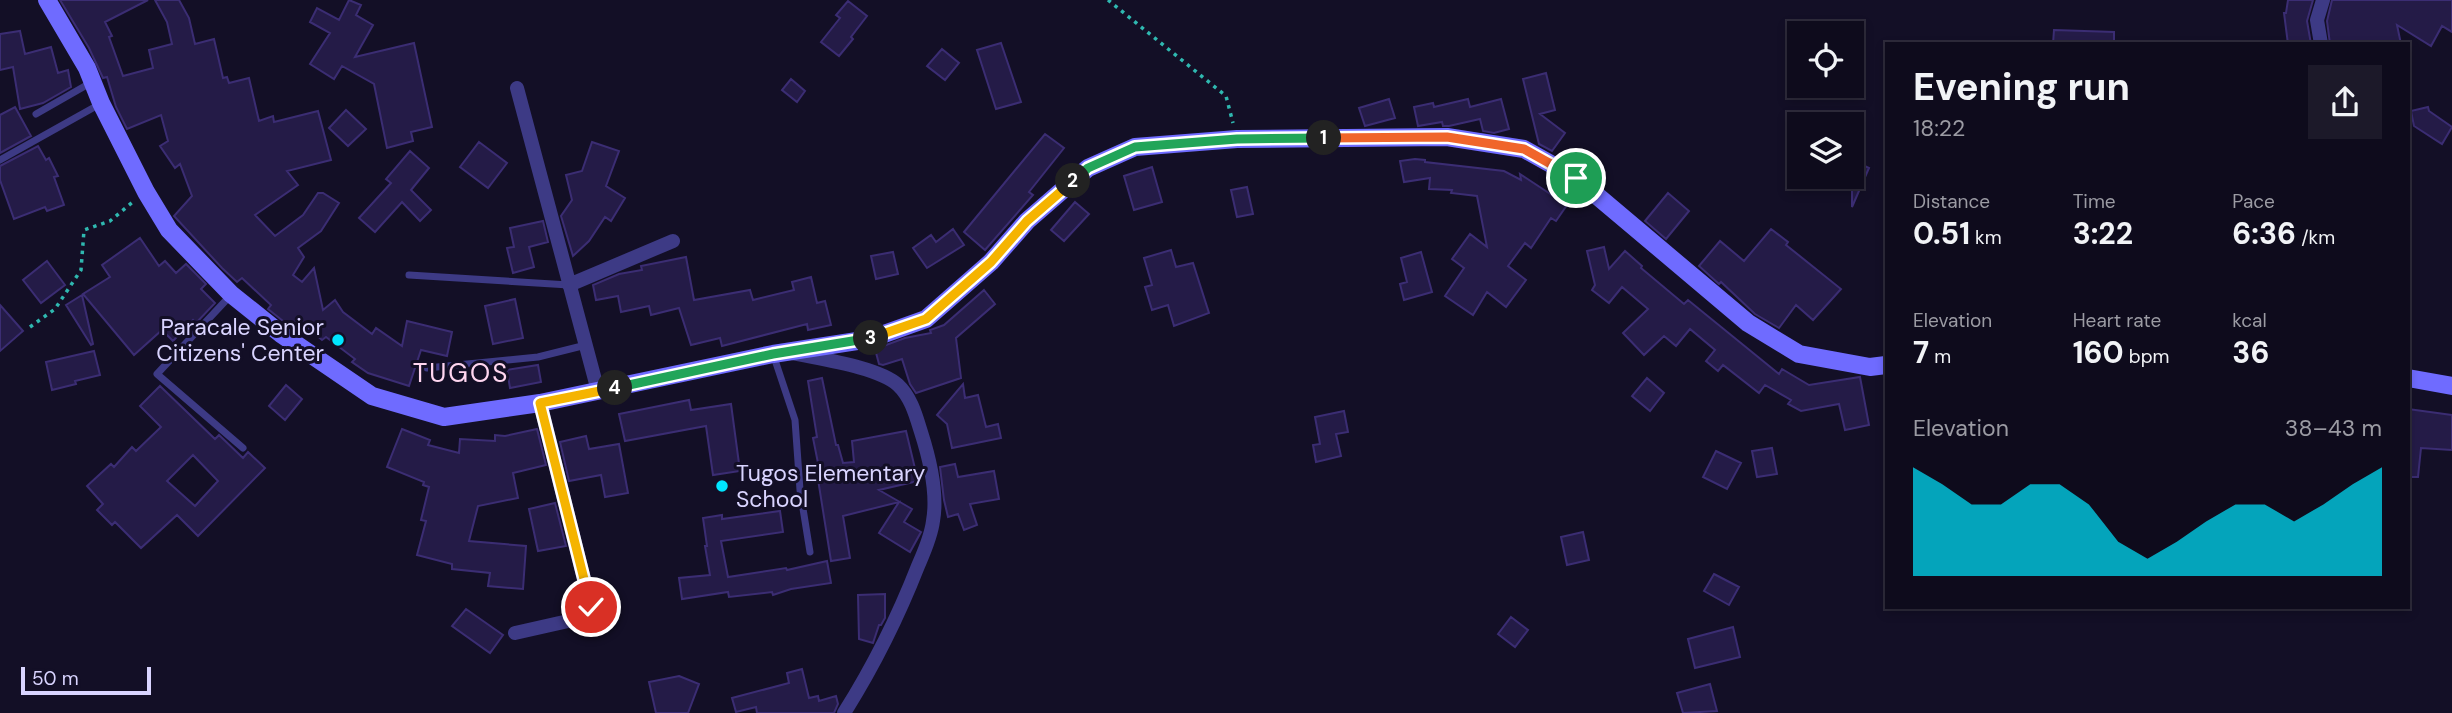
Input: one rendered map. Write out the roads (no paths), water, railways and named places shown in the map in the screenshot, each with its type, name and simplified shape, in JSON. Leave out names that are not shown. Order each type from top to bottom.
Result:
[{"type":"main road","points":[[47,0],[87,68],[101,103],[146,192],[169,230],[232,294],[281,334],[372,396],[444,417],[540,403],[780,353],[870,339],[926,319],[991,262],[1027,221],[1088,168],[1135,147],[1237,139],[1447,137],[1524,149],[1576,178],[1748,323],[1799,355],[1870,367],[1885,365]]},
{"type":"main road","points":[[2410,378],[2452,386]]},
{"type":"street","points":[[2321,42],[2317,20],[2323,0]]},
{"type":"street","points":[[517,88],[598,391]]},
{"type":"street","points":[[569,285],[673,241]]},
{"type":"street","points":[[780,353],[877,373],[898,385],[916,415],[935,493],[930,536],[902,608],[844,713]]},
{"type":"street","points":[[515,633],[586,617],[591,607],[540,403]]},
{"type":"lane","points":[[36,114],[92,82]]},
{"type":"lane","points":[[0,160],[101,103]]},
{"type":"lane","points":[[409,275],[569,285]]},
{"type":"lane","points":[[232,294],[157,373],[243,448]]},
{"type":"lane","points":[[427,368],[537,356],[587,345]]},
{"type":"lane","points":[[780,353],[795,420],[800,490],[810,552]]},
{"type":"place","name":"Paracale Senior Citizens' Center","points":[[338,340]]},
{"type":"place","name":"Tugos Elementary School","points":[[722,486]]},
{"type":"district","name":"TUGOS","points":[[461,373]]}]
